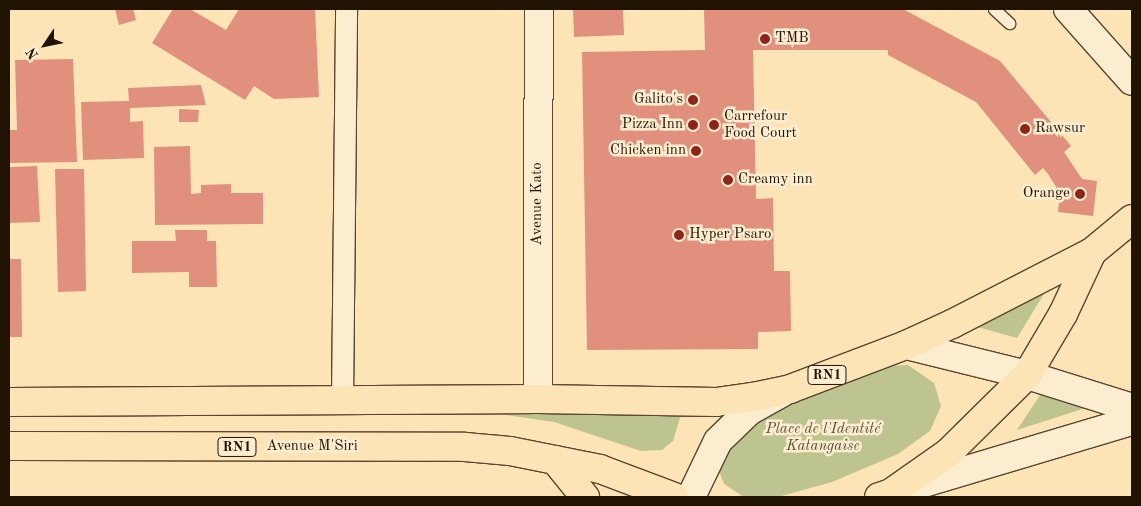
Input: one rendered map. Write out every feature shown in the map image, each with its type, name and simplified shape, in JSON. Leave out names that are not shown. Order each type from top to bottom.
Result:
[{"type":"highway","name":"RN1","points":[[9,402],[538,399],[716,402],[790,389],[906,345],[996,303],[1092,252],[1132,219]]},
{"type":"highway","name":"RN1","points":[[885,495],[970,434],[1027,376],[1063,314],[1092,252]]},
{"type":"highway","name":"Avenue M'Siri","points":[[9,446],[465,447],[555,460]]},
{"type":"highway","name":"RN1","points":[[555,460],[600,469],[674,497]]},
{"type":"highway","points":[[555,460],[585,497]]},
{"type":"main road","name":"Avenue Kato","points":[[538,399],[539,9]]},
{"type":"main road","points":[[1068,9],[1132,81]]},
{"type":"main road","points":[[906,345],[1027,376],[1132,408]]},
{"type":"main road","points":[[691,497],[718,441],[749,411],[790,389]]},
{"type":"main road","points":[[885,495],[1132,421]]},
{"type":"street","points":[[342,400],[346,9]]},
{"type":"lane","points":[[994,9],[1009,23]]},
{"type":"green space","points":[[1050,284],[1017,338],[974,326]]},
{"type":"green space","name":"Place de l'Identité Katangaise","points":[[908,365],[934,383],[941,406],[930,431],[898,454],[832,482],[778,497],[744,497],[724,484],[719,471],[718,455],[742,423],[880,366]]},
{"type":"green space","points":[[1044,389],[1098,404],[1017,430]]},
{"type":"green space","points":[[673,410],[680,418],[673,441],[662,450],[641,451],[554,422],[480,411]]},
{"type":"building","points":[[115,9],[133,9],[136,20],[119,25]]},
{"type":"building","points":[[173,9],[190,9],[226,30],[239,9],[315,9],[319,97],[274,99],[254,86],[245,100],[152,43]]},
{"type":"building","points":[[573,9],[623,9],[624,35],[574,37]]},
{"type":"building","points":[[704,9],[903,9],[1000,61],[1071,146],[1064,152],[1082,179],[1097,181],[1093,216],[1058,212],[1060,193],[1048,174],[1043,168],[1035,175],[976,102],[888,55],[888,50],[753,50],[756,199],[773,198],[774,271],[790,271],[791,331],[758,332],[758,349],[587,350],[582,52],[705,50]]},
{"type":"building","points":[[73,59],[77,162],[9,163],[9,130],[17,130],[15,60]]},
{"type":"building","points":[[201,85],[206,105],[130,108],[130,122],[143,121],[144,158],[83,160],[81,102],[129,101],[128,88]]},
{"type":"building","points":[[179,109],[199,110],[198,122],[179,122]]},
{"type":"building","points":[[190,146],[191,194],[201,193],[201,185],[231,184],[231,193],[263,193],[263,224],[155,225],[154,147]]},
{"type":"building","points":[[37,166],[40,222],[9,223],[9,167]]},
{"type":"building","points":[[55,169],[84,169],[86,291],[58,292]]},
{"type":"building","points":[[175,230],[207,230],[207,241],[216,241],[217,287],[189,287],[189,272],[132,273],[132,241],[176,241]]},
{"type":"building","points":[[9,259],[21,259],[22,337],[9,337]]},
{"type":"place","name":"TMB","points":[[765,39]]},
{"type":"place","name":"Galito's","points":[[693,100]]},
{"type":"place","name":"Pizza Inn","points":[[693,125]]},
{"type":"place","name":"Carrefour Food Court","points":[[714,125]]},
{"type":"place","name":"Rawsur","points":[[1025,129]]},
{"type":"place","name":"Chicken inn","points":[[696,151]]},
{"type":"place","name":"Creamy inn","points":[[728,180]]},
{"type":"place","name":"Orange","points":[[1080,194]]},
{"type":"place","name":"Hyper Psaro","points":[[679,235]]}]
